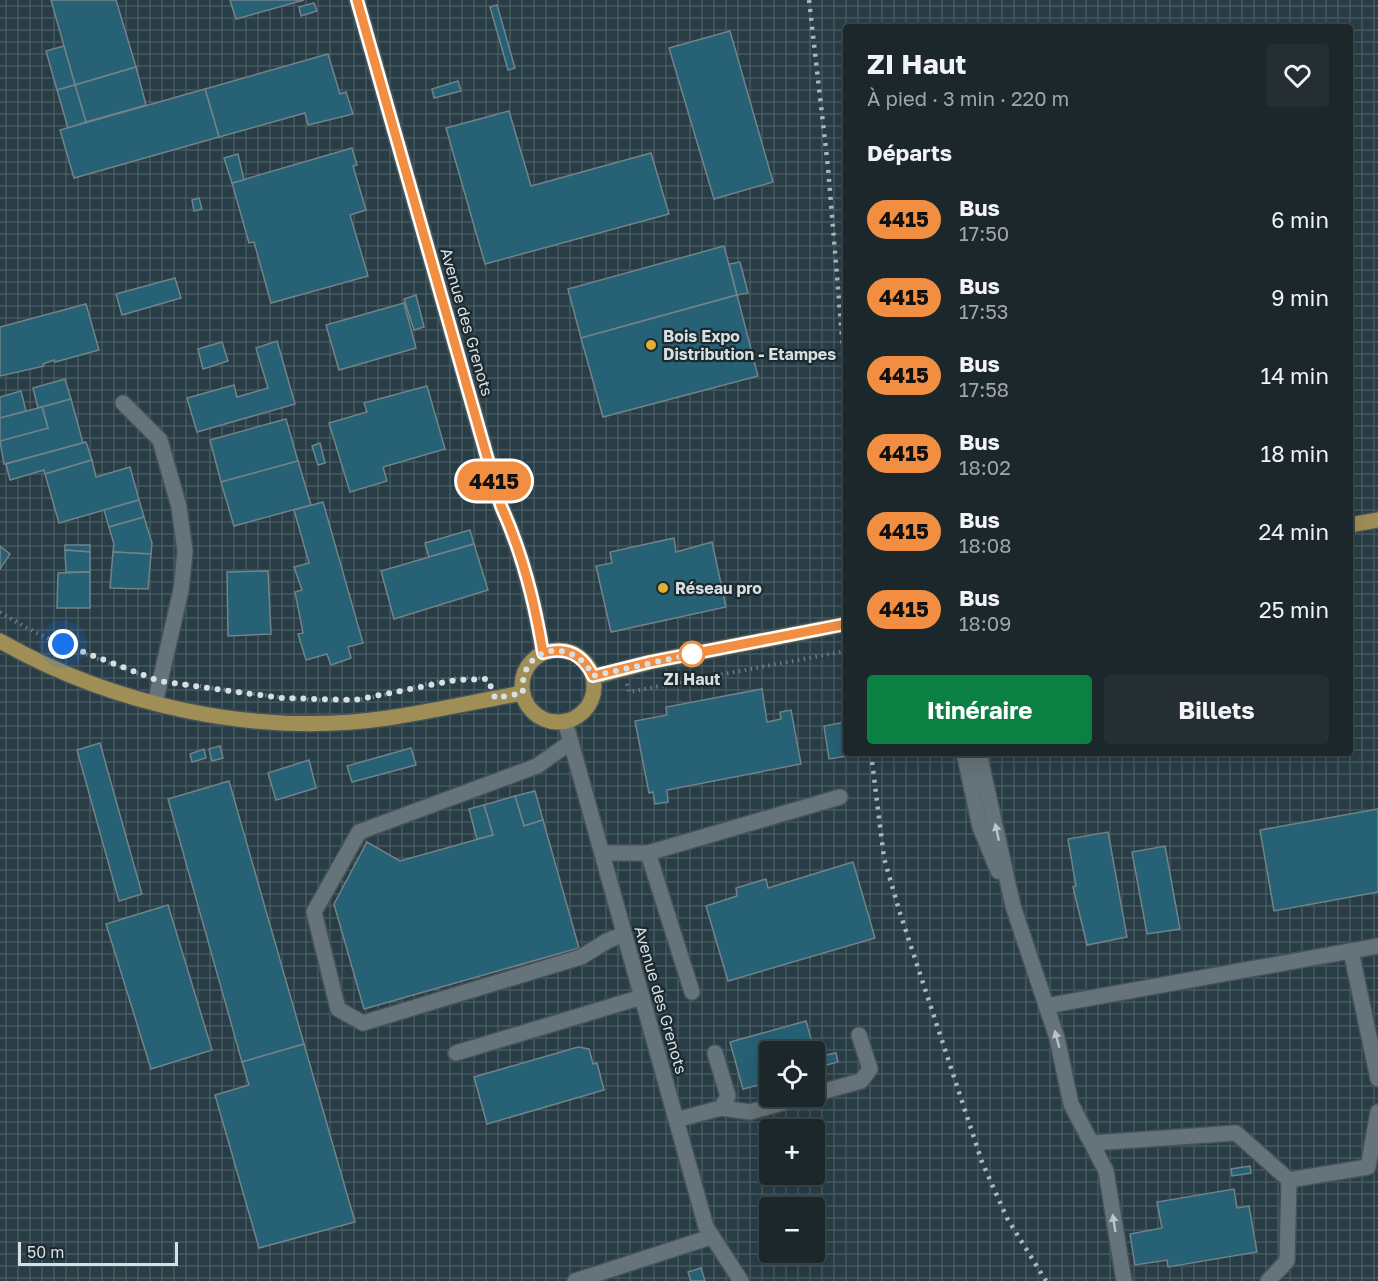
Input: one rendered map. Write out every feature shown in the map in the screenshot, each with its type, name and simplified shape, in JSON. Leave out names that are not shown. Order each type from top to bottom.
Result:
[{"type":"main road","points":[[1353,524],[1378,520]]},
{"type":"main road","points":[[593,676],[843,625]]},
{"type":"main road","points":[[0,641],[27,657],[95,686],[155,703],[226,717],[307,723],[387,718],[523,693]]},
{"type":"main road","points":[[564,650],[577,655],[587,664],[593,676],[594,690],[588,706],[579,715],[565,721],[543,718],[528,705],[523,693],[525,673],[532,661],[543,653],[564,650]]},
{"type":"street","name":"Avenue des Grenots","points":[[357,0],[501,506],[513,531],[538,625],[543,653]]},
{"type":"street","points":[[123,403],[160,440],[179,507],[185,551],[181,590],[155,703]]},
{"type":"street","name":"Avenue des Grenots","points":[[565,721],[676,1120],[711,1237],[741,1281]]},
{"type":"street","points":[[571,742],[537,766],[359,832],[314,912],[338,1008],[363,1023],[581,957],[607,941],[624,934]]},
{"type":"street","points":[[965,756],[980,827],[1013,906],[1057,1038],[1071,1104],[1106,1171],[1124,1281]]},
{"type":"street","points":[[980,756],[1013,906]]},
{"type":"street","points":[[602,853],[648,853],[840,797]]},
{"type":"street","points":[[648,853],[692,992]]},
{"type":"street","points":[[1046,1006],[1378,946]]},
{"type":"street","points":[[1351,951],[1378,1079]]},
{"type":"street","points":[[456,1053],[642,997]]},
{"type":"street","points":[[825,1091],[861,1082],[870,1069],[859,1035]]},
{"type":"street","points":[[716,1053],[728,1096],[721,1108]]},
{"type":"street","points":[[676,1120],[721,1108],[750,1112],[768,1107]]},
{"type":"street","points":[[1289,1180],[1368,1167],[1378,1112]]},
{"type":"street","points":[[1092,1143],[1236,1133],[1289,1180],[1287,1261],[1268,1281]]},
{"type":"street","points":[[575,1281],[711,1237]]},
{"type":"path","points":[[0,612],[21,625],[84,654],[159,681],[281,698],[355,700],[456,680],[488,679],[495,698]]},
{"type":"path","points":[[622,669],[629,692],[843,652]]},
{"type":"shaded area","points":[[0,0],[1378,0],[1378,1281],[0,1281]]},
{"type":"building","points":[[51,0],[116,0],[136,67],[75,85]]},
{"type":"building","points":[[230,0],[304,0],[236,19]]},
{"type":"building","points":[[314,3],[317,11],[301,16],[299,7]]},
{"type":"building","points":[[497,5],[515,68],[508,70],[490,7]]},
{"type":"building","points":[[730,31],[773,182],[714,199],[669,48]]},
{"type":"building","points":[[64,46],[75,85],[57,90],[46,51]]},
{"type":"building","points":[[328,54],[340,94],[346,92],[353,114],[308,125],[305,113],[219,137],[205,89]]},
{"type":"building","points":[[136,67],[146,105],[86,122],[75,85]]},
{"type":"building","points":[[458,81],[461,91],[434,98],[432,89]]},
{"type":"building","points":[[75,85],[86,122],[68,128],[57,90]]},
{"type":"building","points":[[205,89],[219,137],[74,178],[60,130]]},
{"type":"building","points":[[509,111],[531,186],[651,153],[669,214],[485,264],[446,128]]},
{"type":"building","points":[[352,148],[357,165],[353,166],[366,210],[350,215],[368,276],[271,303],[254,242],[249,243],[232,183]]},
{"type":"building","points":[[238,154],[244,180],[232,183],[224,158]]},
{"type":"building","points":[[199,198],[202,209],[194,211],[192,200]]},
{"type":"building","points":[[724,246],[737,295],[581,338],[568,289]]},
{"type":"building","points":[[740,262],[748,293],[737,295],[729,264]]},
{"type":"building","points":[[175,278],[181,298],[122,315],[116,294]]},
{"type":"building","points":[[416,295],[424,327],[414,330],[404,299]]},
{"type":"building","points":[[737,295],[758,376],[603,417],[581,338]]},
{"type":"building","points":[[404,303],[416,348],[339,370],[326,325]]},
{"type":"building","points":[[86,304],[99,350],[0,376],[0,327]]},
{"type":"building","points":[[277,341],[295,404],[197,432],[187,398],[234,385],[237,397],[268,388],[256,348]]},
{"type":"building","points":[[222,342],[228,361],[203,369],[198,349]]},
{"type":"building","points":[[65,379],[71,399],[38,408],[33,388]]},
{"type":"building","points":[[427,386],[445,449],[383,467],[387,481],[350,492],[329,423],[367,412],[364,403]]},
{"type":"building","points":[[21,391],[26,411],[0,418],[0,397]]},
{"type":"building","points":[[71,399],[83,443],[4,464],[0,441],[48,428],[42,407]]},
{"type":"building","points":[[42,407],[48,428],[0,441],[0,418]]},
{"type":"building","points":[[286,419],[298,461],[221,482],[210,440]]},
{"type":"building","points":[[86,442],[92,460],[45,474],[44,470],[10,480],[6,464]]},
{"type":"building","points":[[320,443],[325,463],[318,465],[312,446]]},
{"type":"building","points":[[92,460],[96,477],[130,467],[139,500],[59,523],[45,474]]},
{"type":"building","points":[[298,461],[311,505],[234,526],[221,482]]},
{"type":"building","points":[[139,500],[144,517],[109,527],[104,510]]},
{"type":"building","points":[[323,502],[363,643],[348,647],[351,658],[331,665],[327,654],[306,660],[298,634],[303,633],[295,592],[302,590],[294,567],[309,563],[294,510]]},
{"type":"building","points":[[144,517],[152,543],[151,554],[113,552],[114,544],[109,527]]},
{"type":"building","points":[[470,530],[474,544],[429,557],[425,543]]},
{"type":"building","points":[[674,538],[676,552],[712,542],[726,607],[611,632],[596,566],[612,563],[610,552]]},
{"type":"building","points":[[474,544],[488,590],[394,619],[381,571]]},
{"type":"building","points":[[65,545],[90,545],[90,552],[65,550]]},
{"type":"building","points":[[0,546],[10,554],[0,569]]},
{"type":"building","points":[[65,550],[90,552],[90,572],[66,572]]},
{"type":"building","points":[[113,552],[151,554],[148,589],[110,588]]},
{"type":"building","points":[[268,571],[271,634],[228,636],[227,572]]},
{"type":"building","points":[[90,572],[90,608],[57,608],[58,573]]},
{"type":"building","points":[[762,689],[767,722],[781,719],[780,712],[791,710],[801,764],[667,790],[668,802],[655,804],[653,792],[649,793],[635,721],[667,715],[666,707]]},
{"type":"building","points":[[843,723],[843,756],[848,756],[829,759],[824,726]]},
{"type":"building","points":[[100,743],[142,894],[119,901],[77,750]]},
{"type":"building","points":[[220,746],[223,758],[212,761],[209,749]]},
{"type":"building","points":[[411,748],[416,765],[352,782],[347,766]]},
{"type":"building","points":[[204,749],[206,758],[192,762],[190,754]]},
{"type":"building","points":[[309,760],[316,788],[276,800],[268,773]]},
{"type":"building","points":[[229,781],[304,1044],[242,1062],[168,799]]},
{"type":"building","points":[[535,791],[543,820],[524,826],[515,796]]},
{"type":"building","points":[[515,796],[524,826],[543,820],[579,948],[364,1009],[334,904],[367,842],[400,861],[493,835],[484,805]]},
{"type":"building","points":[[484,805],[493,835],[477,839],[469,809]]},
{"type":"building","points":[[1378,809],[1378,892],[1274,911],[1260,830]]},
{"type":"building","points":[[1108,832],[1127,937],[1087,945],[1073,887],[1076,886],[1068,839]]},
{"type":"building","points":[[1165,846],[1180,929],[1147,934],[1132,852]]},
{"type":"building","points":[[853,862],[875,938],[728,981],[706,906],[737,896],[736,888],[766,879],[768,888]]},
{"type":"building","points":[[168,905],[212,1050],[151,1069],[106,924]]},
{"type":"building","points":[[806,1021],[812,1041],[759,1041],[759,1085],[743,1089],[730,1042]]},
{"type":"building","points":[[304,1044],[355,1222],[259,1248],[215,1095],[249,1085],[242,1062]]},
{"type":"building","points":[[578,1047],[589,1049],[593,1064],[597,1063],[604,1090],[487,1124],[474,1077]]},
{"type":"building","points":[[836,1053],[838,1062],[825,1065],[825,1055]]},
{"type":"building","points":[[1250,1166],[1251,1173],[1232,1176],[1231,1169]]},
{"type":"building","points":[[1234,1189],[1237,1208],[1249,1206],[1257,1252],[1168,1267],[1167,1260],[1135,1265],[1130,1234],[1162,1228],[1157,1202]]},
{"type":"building","points":[[701,1268],[705,1281],[691,1281],[688,1272]]},
{"type":"railway","points":[[809,0],[828,167],[843,349]]},
{"type":"railway","points":[[871,756],[884,858],[982,1162],[1007,1218],[1046,1281]]},
{"type":"bus line","name":"4415","points":[[357,0],[501,506],[513,531],[538,625],[543,653],[564,650],[577,655],[587,664],[593,676],[650,662],[843,625]]},
{"type":"place","name":"Bois Expo Distribution - Etampes","points":[[651,345]]},
{"type":"place","name":"Réseau pro","points":[[663,588]]},
{"type":"place","name":"ZI Haut","points":[[692,654]]},
{"type":"route","points":[[63,644],[159,681],[281,698],[355,700],[456,680],[488,679],[495,698],[523,693],[525,673],[532,661],[543,653],[554,650],[564,650],[577,655],[587,664],[593,676],[694,654],[692,654]]}]
